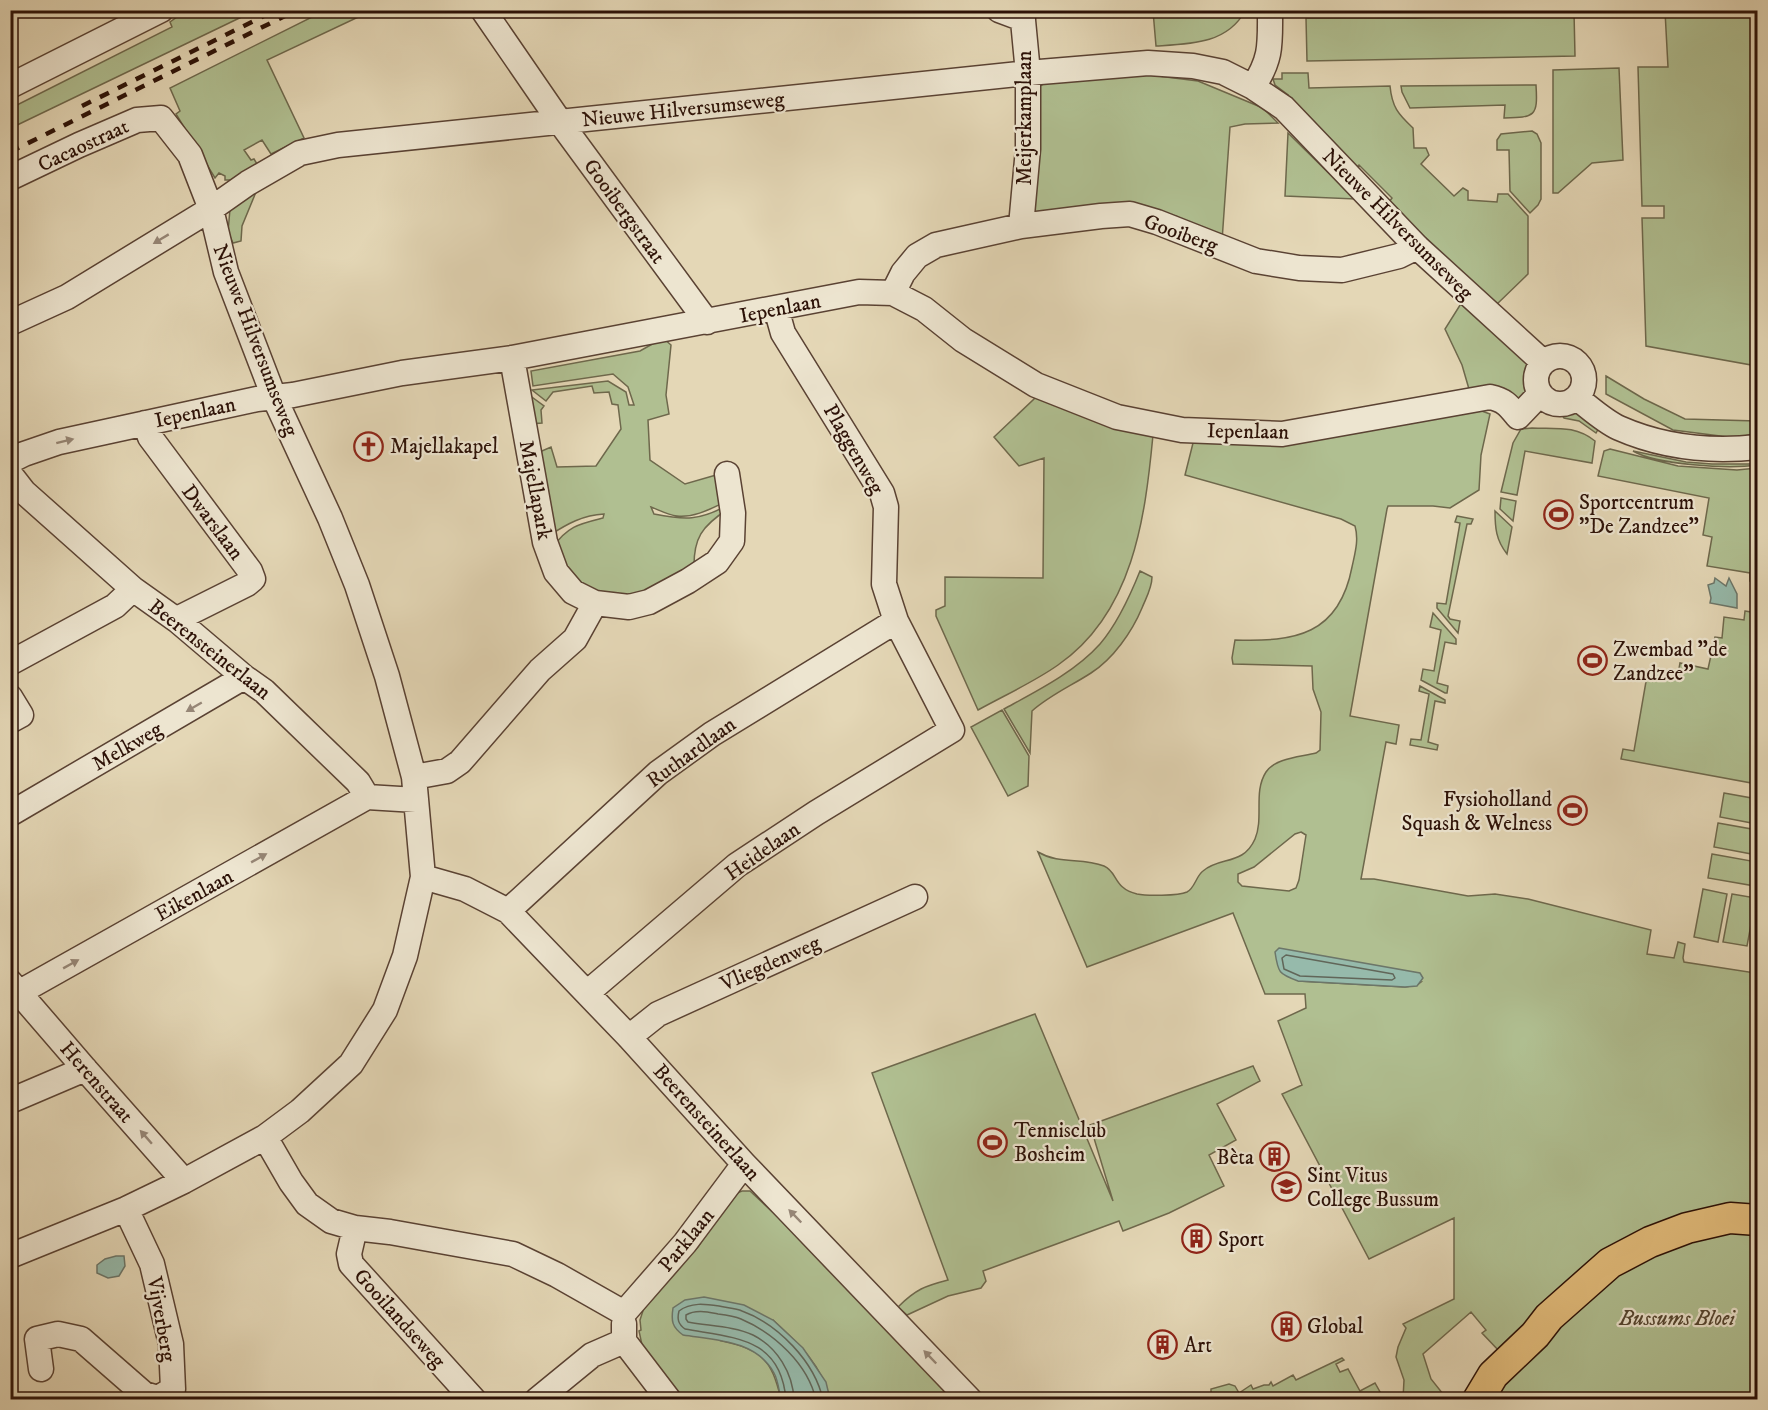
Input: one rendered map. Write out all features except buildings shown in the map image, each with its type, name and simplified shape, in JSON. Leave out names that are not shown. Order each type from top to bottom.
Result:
[{"type":"main road","points":[[1478,1400],[1493,1375],[1535,1335],[1549,1317],[1610,1263],[1650,1242],[1687,1228],[1730,1218],[1758,1220]]},
{"type":"street","points":[[10,86],[160,10]]},
{"type":"street","name":"Gooibergstraat","points":[[483,10],[560,122],[707,322]]},
{"type":"street","points":[[999,10],[1022,15]]},
{"type":"street","points":[[1252,87],[1266,66],[1269,51],[1270,10]]},
{"type":"street","name":"Meijerkamplaan","points":[[1021,226],[1028,149],[1028,73],[1022,15]]},
{"type":"street","name":"Nieuwe Hilversumseweg","points":[[10,1256],[126,1209],[184,1181],[265,1137],[300,1111],[351,1064],[385,1010],[405,956],[423,877],[415,788],[387,676],[357,585],[330,518],[274,397],[226,272],[211,209],[248,183],[300,153],[338,145],[1028,73],[1148,63],[1193,66],[1223,72],[1252,87],[1284,108],[1418,247],[1543,362]]},
{"type":"street","name":"Cacaostraat","points":[[10,178],[137,120],[161,118],[190,155],[211,209]]},
{"type":"street","points":[[10,323],[67,297],[211,209]]},
{"type":"street","name":"Gooiberg","points":[[892,293],[903,273],[917,256],[936,244],[1021,226],[1130,214],[1157,222],[1256,261],[1299,268],[1342,270],[1399,256],[1418,247]]},
{"type":"street","name":"Iepenlaan","points":[[10,461],[59,442],[257,399],[402,373],[512,357],[859,292],[892,293],[924,309],[963,339],[1036,384],[1117,417],[1182,430],[1282,434],[1490,397],[1501,399],[1508,404],[1518,417],[1540,394]]},
{"type":"street","name":"Plaggenweg","points":[[776,308],[783,333],[882,493],[886,507],[884,584],[896,621],[952,730]]},
{"type":"street","points":[[1559,356],[1576,361],[1582,371],[1584,382],[1577,398],[1561,404],[1546,400],[1540,394],[1535,381],[1543,362],[1559,356]]},
{"type":"street","name":"Majellapark","points":[[512,357],[545,542],[556,572],[573,592],[595,603],[629,607],[650,602],[717,562],[732,541],[733,513],[727,474]]},
{"type":"street","points":[[1577,398],[1618,427],[1673,444],[1707,449],[1758,447]]},
{"type":"street","name":"Dwarslaan","points":[[145,423],[150,437],[250,571],[253,579],[183,616],[178,621]]},
{"type":"street","name":"Beerensteinerlaan","points":[[10,474],[24,492],[133,589],[178,621],[264,691],[358,782],[367,797]]},
{"type":"street","points":[[10,663],[115,606],[133,589]]},
{"type":"street","points":[[367,797],[415,788],[460,762],[540,670],[575,639],[595,603]]},
{"type":"street","name":"Ruthardlaan","points":[[508,911],[658,773],[732,722],[896,621]]},
{"type":"street","name":"Melkweg","points":[[10,814],[244,677]]},
{"type":"street","points":[[10,697],[21,715],[10,721]]},
{"type":"street","name":"Heidelaan","points":[[587,993],[737,865],[816,813],[952,730]]},
{"type":"street","name":"Eikenlaan","points":[[15,987],[367,797]]},
{"type":"street","name":"Beerensteinerlaan","points":[[423,877],[465,889],[508,911],[629,1037],[744,1164],[970,1400]]},
{"type":"street","name":"Vliegdenweg","points":[[629,1037],[658,1014],[915,897]]},
{"type":"street","name":"Herenstraat","points":[[15,987],[184,1181]]},
{"type":"street","points":[[10,1101],[85,1069]]},
{"type":"street","points":[[265,1137],[291,1182],[307,1204],[331,1221],[355,1228],[513,1254],[557,1275],[624,1313],[624,1341],[669,1400]]},
{"type":"street","name":"Parklaan","points":[[624,1313],[685,1244],[744,1164]]},
{"type":"street","name":"Vijverberg","points":[[41,1369],[37,1339],[58,1334],[81,1339],[144,1394],[158,1398],[173,1389],[171,1344],[152,1264],[126,1209]]},
{"type":"street","name":"Gooilandseweg","points":[[355,1228],[349,1254],[351,1264],[474,1400]]},
{"type":"street","points":[[537,1400],[592,1355],[624,1341]]},
{"type":"green space","points":[[187,10],[254,11],[11,128],[11,108],[172,27],[170,22]]},
{"type":"green space","points":[[1153,10],[1245,11],[1237,22],[1218,36],[1194,43],[1156,46]]},
{"type":"green space","points":[[324,11],[371,11],[267,60],[304,138],[271,154],[262,140],[244,150],[257,164],[231,180],[225,180],[225,176],[219,173],[215,178],[176,114],[180,111],[170,88]]},
{"type":"green space","points":[[1665,11],[1757,11],[1757,366],[1646,346],[1642,218],[1664,218],[1664,206],[1642,206],[1638,67],[1668,67]]},
{"type":"green space","points":[[1574,12],[1575,56],[1307,61],[1306,18],[1415,18]]},
{"type":"green space","points":[[1619,68],[1623,160],[1592,163],[1558,193],[1553,193],[1553,70]]},
{"type":"green space","points":[[1282,73],[1308,73],[1309,88],[1390,86],[1397,110],[1413,128],[1414,148],[1426,148],[1429,155],[1421,164],[1454,196],[1463,188],[1468,191],[1468,200],[1497,202],[1498,194],[1508,194],[1528,216],[1528,274],[1495,306],[1389,202],[1392,198],[1359,165],[1355,169],[1284,100],[1288,95],[1275,85],[1273,79],[1282,79]]},
{"type":"green space","points":[[1150,75],[1198,81],[1263,108],[1278,123],[1230,127],[1222,241],[1176,216],[1033,216],[1039,87],[1045,83]]},
{"type":"green space","points":[[1536,85],[1536,104],[1532,113],[1528,116],[1504,118],[1505,105],[1410,108],[1401,86]]},
{"type":"green space","points":[[1532,131],[1537,134],[1541,143],[1541,199],[1530,213],[1510,191],[1509,150],[1497,150],[1497,140],[1501,134]]},
{"type":"green space","points":[[1288,133],[1355,199],[1285,196]]},
{"type":"green space","points":[[256,192],[242,226],[241,241],[233,243],[228,232],[230,209]]},
{"type":"green space","points":[[1462,302],[1530,364],[1529,384],[1519,401],[1469,389],[1462,365],[1445,329]]},
{"type":"green space","points":[[663,338],[671,345],[666,395],[669,414],[648,420],[650,460],[685,484],[723,473],[727,501],[703,512],[684,516],[670,515],[651,507],[654,514],[683,518],[709,514],[728,505],[728,509],[706,527],[697,541],[694,570],[635,599],[580,587],[553,547],[569,530],[603,518],[604,514],[576,521],[550,535],[535,454],[551,447],[557,467],[596,466],[621,429],[618,405],[612,404],[609,392],[594,393],[592,386],[553,392],[546,401],[532,390],[608,381],[626,392],[629,405],[634,405],[628,387],[613,374],[533,386],[531,371],[640,351]]},
{"type":"green space","points":[[1606,376],[1644,399],[1685,419],[1757,421],[1757,433],[1736,438],[1673,430],[1606,394]]},
{"type":"green space","points":[[1040,389],[1153,435],[1139,531],[1131,562],[1119,592],[1103,619],[1083,644],[1049,671],[978,710],[936,616],[936,610],[945,606],[945,577],[1043,578],[1044,458],[1019,466],[994,437],[1034,399]]},
{"type":"green space","points":[[525,392],[544,406],[541,410],[542,423],[529,424]]},
{"type":"green space","name":"Bussums Bloei","points":[[1479,410],[1490,414],[1481,455],[1479,490],[1450,508],[1388,506],[1387,509],[1350,716],[1399,725],[1396,744],[1386,742],[1361,879],[1374,879],[1468,896],[1495,894],[1528,899],[1651,930],[1647,954],[1674,958],[1678,942],[1685,944],[1684,962],[1755,973],[1757,971],[1757,1399],[1494,1399],[1500,1352],[1482,1333],[1486,1330],[1471,1312],[1423,1354],[1431,1379],[1447,1399],[1403,1399],[1404,1380],[1396,1357],[1406,1328],[1403,1324],[1454,1299],[1454,1218],[1369,1259],[1282,1094],[1302,1085],[1278,1021],[1306,1008],[1305,994],[1265,994],[1233,913],[1087,967],[1038,852],[1062,860],[1104,866],[1112,872],[1124,888],[1137,894],[1162,895],[1187,892],[1203,871],[1210,866],[1238,857],[1250,848],[1258,831],[1260,788],[1270,767],[1282,761],[1320,750],[1321,712],[1313,689],[1312,666],[1233,664],[1232,658],[1235,640],[1295,636],[1325,621],[1337,607],[1346,590],[1356,546],[1355,526],[1341,519],[1185,475],[1193,443],[1233,443]],"holes":[[[1301,832],[1306,835],[1296,888],[1289,891],[1242,886],[1238,882],[1238,874],[1254,867],[1295,834]],[[1298,981],[1421,982],[1405,987]]]},
{"type":"green space","points":[[1564,412],[1578,412],[1600,426],[1596,433],[1579,421],[1564,418],[1562,415]]},
{"type":"green space","points":[[1521,429],[1573,430],[1588,436],[1595,441],[1592,463],[1525,451],[1517,495],[1501,492],[1513,443]]},
{"type":"green space","points":[[1610,449],[1678,466],[1737,470],[1757,468],[1757,582],[1750,581],[1750,573],[1707,566],[1712,537],[1703,535],[1709,498],[1598,476],[1604,451]]},
{"type":"green space","points":[[1633,451],[1686,462],[1757,465],[1729,466],[1675,463]]},
{"type":"green space","points":[[1501,498],[1516,501],[1513,521],[1500,509]]},
{"type":"green space","points":[[1495,511],[1512,527],[1507,554],[1497,534]]},
{"type":"green space","points":[[1457,516],[1473,519],[1471,524],[1467,524],[1448,616],[1450,619],[1460,621],[1458,633],[1437,608],[1437,603],[1446,604],[1460,523],[1455,522]]},
{"type":"green space","points":[[1140,571],[1152,577],[1152,581],[1133,626],[1114,653],[1099,667],[1032,711],[1030,753],[1004,709],[1067,672],[1100,644],[1128,600]]},
{"type":"green space","points":[[1745,611],[1757,613],[1757,784],[1621,759],[1623,749],[1634,751],[1648,670],[1662,673],[1661,677],[1677,680],[1680,663],[1708,669],[1715,637],[1722,638],[1724,617],[1744,620]]},
{"type":"green space","points":[[1433,613],[1456,639],[1456,644],[1445,642],[1437,683],[1448,686],[1447,693],[1421,680],[1423,669],[1434,671],[1441,630],[1430,627]]},
{"type":"green space","points":[[1420,686],[1445,700],[1445,703],[1435,701],[1428,742],[1438,745],[1437,750],[1410,745],[1411,739],[1421,740],[1429,694],[1419,691]]},
{"type":"green space","points":[[1002,710],[1029,756],[1028,786],[1008,796],[971,727]]},
{"type":"green space","points":[[1724,793],[1757,799],[1757,824],[1720,817]]},
{"type":"green space","points":[[1718,823],[1757,830],[1757,855],[1714,847]]},
{"type":"green space","points":[[1712,854],[1757,862],[1755,886],[1708,878]]},
{"type":"green space","points":[[1703,889],[1727,894],[1718,942],[1694,937]]},
{"type":"green space","points":[[1732,894],[1756,898],[1747,946],[1723,942]]},
{"type":"green space","name":"Tennisclub Bosheim","points":[[1035,1014],[1113,1201],[1090,1125],[1253,1066],[1260,1081],[1217,1104],[1236,1140],[1209,1155],[1224,1186],[1169,1213],[1123,1231],[1119,1221],[983,1271],[986,1281],[981,1288],[948,1296],[907,1315],[898,1307],[904,1301],[921,1289],[948,1280],[872,1073]]},
{"type":"green space","points":[[750,1191],[796,1234],[953,1399],[830,1399],[821,1375],[808,1355],[773,1320],[722,1341],[747,1348],[763,1358],[773,1374],[781,1399],[682,1399],[659,1375],[642,1345],[639,1331],[641,1330],[640,1320],[647,1298],[698,1247],[732,1195]]},
{"type":"green space","points":[[1342,1358],[1344,1360],[1336,1364],[1340,1372],[1348,1369],[1360,1391],[1375,1383],[1384,1399],[1211,1399],[1211,1389],[1229,1384],[1235,1386],[1239,1393],[1251,1385],[1253,1389],[1269,1385],[1271,1382],[1273,1386],[1293,1375],[1296,1380]]},
{"type":"water","points":[[1715,578],[1726,586],[1729,578],[1737,594],[1737,608],[1710,603],[1708,585],[1714,583]]},
{"type":"water","points":[[1279,948],[1420,973],[1423,978],[1417,986],[1405,987],[1298,981],[1280,972],[1275,952]]},
{"type":"water","points":[[124,1256],[125,1266],[119,1276],[108,1278],[97,1273],[97,1265],[105,1259]]},
{"type":"water","points":[[704,1297],[744,1305],[773,1320],[803,1348],[826,1382],[830,1399],[781,1399],[774,1373],[757,1354],[734,1344],[683,1335],[679,1332],[673,1323],[673,1308],[685,1300]]},
{"type":"railway","points":[[82,106],[276,10]]},
{"type":"railway","points":[[10,152],[297,10]]},
{"type":"place","name":"Majellakapel","points":[[369,446]]},
{"type":"place","name":"Sportcentrum \"De Zandzee\"","points":[[1558,514]]},
{"type":"place","name":"Zwembad \"de Zandzee\"","points":[[1592,661]]},
{"type":"place","name":"Fysioholland Squash & Welness","points":[[1573,811]]},
{"type":"place","name":"Tennisclub Bosheim","points":[[993,1142]]},
{"type":"place","name":"Bèta","points":[[1275,1157]]},
{"type":"place","name":"Sint Vitus College Bussum","points":[[1286,1187]]},
{"type":"place","name":"Sport","points":[[1197,1239]]},
{"type":"place","name":"Global","points":[[1286,1326]]},
{"type":"place","name":"Art","points":[[1163,1345]]}]
